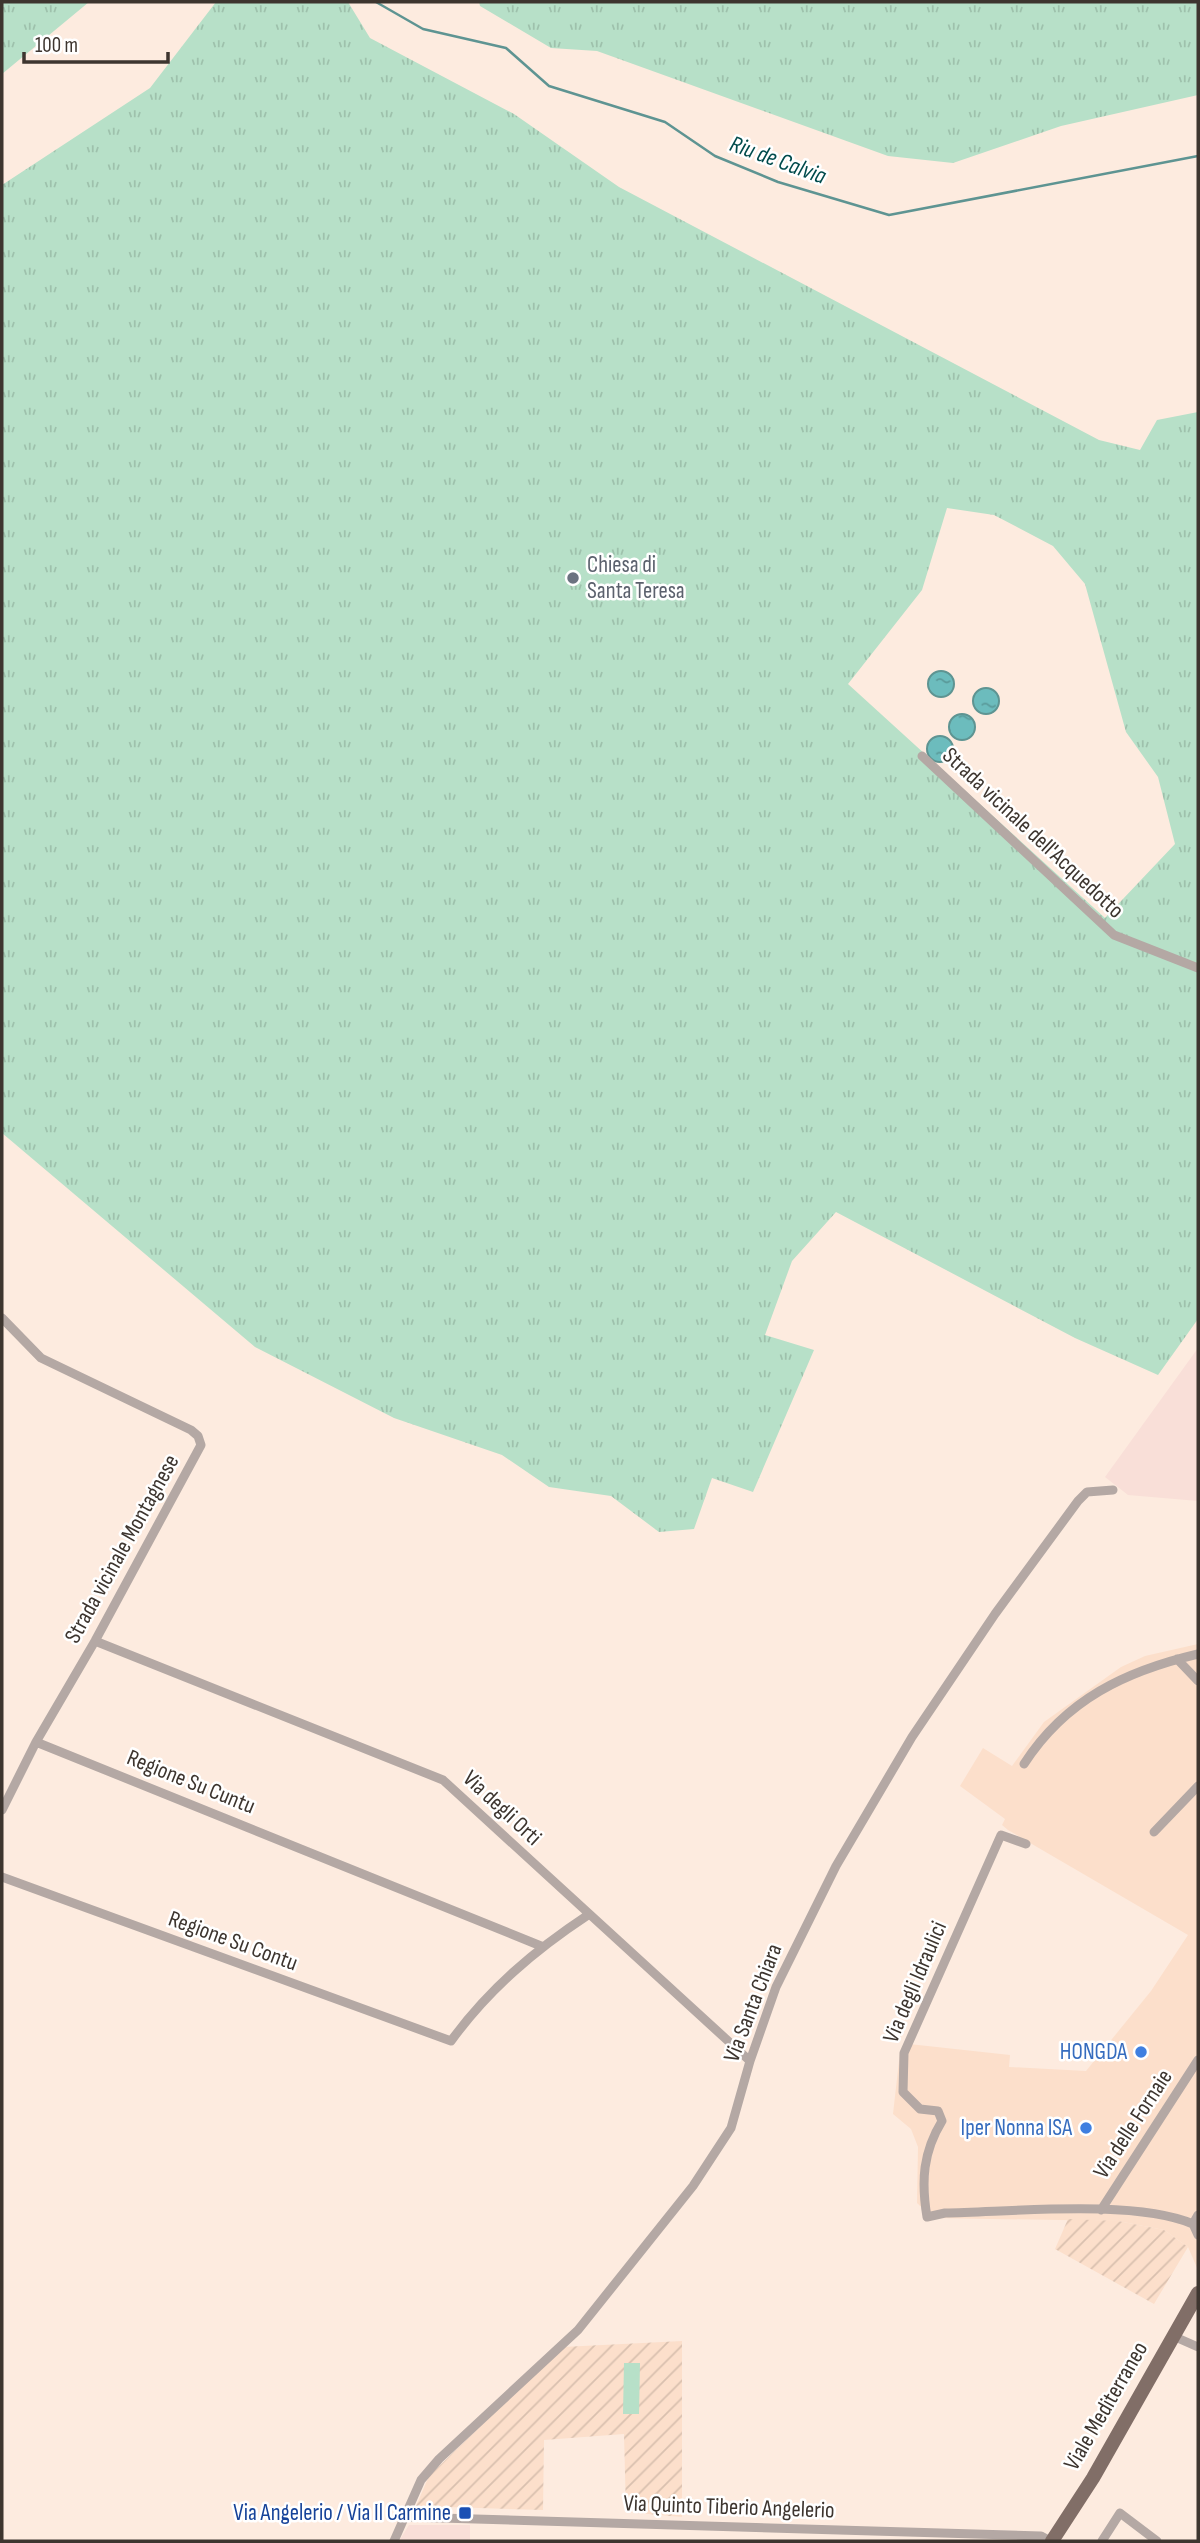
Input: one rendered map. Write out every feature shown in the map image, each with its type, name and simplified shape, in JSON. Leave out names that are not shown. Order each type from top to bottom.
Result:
[{"type":"main road","name":"Viale Mediterraneo","points":[[1051,2541],[1093,2478],[1198,2293]]},
{"type":"street","name":"Strada vicinale dell'Acquedotto","points":[[922,756],[1114,935],[1198,968]]},
{"type":"street","name":"Strada vicinale Montagnese","points":[[2,1318],[41,1358],[191,1430],[198,1436],[201,1445],[95,1642],[36,1742],[2,1810]]},
{"type":"street","name":"Via Santa Chiara","points":[[394,2541],[421,2480],[439,2459],[578,2330],[671,2217],[731,2128],[750,2061],[776,1987],[836,1866],[912,1737],[995,1615],[1078,1501],[1087,1492],[1113,1490]]},
{"type":"street","name":"Via degli Orti","points":[[95,1642],[443,1780],[750,2061]]},
{"type":"street","points":[[1024,1764],[1038,1741],[1083,1701],[1122,1677],[1198,1654]]},
{"type":"street","points":[[1177,1659],[1198,1681]]},
{"type":"street","name":"Regione Su Cuntu","points":[[36,1742],[332,1858],[541,1946]]},
{"type":"street","points":[[1154,1832],[1198,1786]]},
{"type":"street","name":"Via degli Idraulici","points":[[1026,1844],[1001,1835],[904,2053],[903,2092],[920,2109],[938,2111],[942,2121],[929,2142],[922,2185],[927,2217],[944,2213],[1101,2210],[1197,2220],[1198,2235]]},
{"type":"street","name":"Regione Su Contu","points":[[2,1877],[451,2041],[476,2007],[541,1946]]},
{"type":"street","points":[[541,1946],[588,1915]]},
{"type":"street","name":"Via delle Fornaie","points":[[1101,2210],[1198,2060]]},
{"type":"street","points":[[1173,2336],[1198,2347]]},
{"type":"street","points":[[1101,2541],[1120,2514],[1157,2541]]},
{"type":"street","name":"Via Quinto Tiberio Angelerio","points":[[405,2517],[1041,2536],[1051,2541]]},
{"type":"shaded area","points":[[1198,1348],[1198,1501],[1128,1495],[1105,1477]]},
{"type":"shaded area","points":[[1198,1644],[1198,2270],[1188,2247],[1164,2230],[1118,2221],[933,2218],[917,2203],[918,2147],[911,2129],[893,2114],[900,2052],[909,2044],[1010,2055],[1009,2067],[1086,2071],[1151,1991],[1188,1935],[1008,1830],[1002,1825],[1005,1819],[960,1786],[983,1748],[1012,1766],[1044,1722],[1121,1667],[1145,1656]]},
{"type":"shaded area","points":[[1068,2219],[1118,2221],[1164,2230],[1188,2247],[1154,2304],[1055,2249]]},
{"type":"shaded area","points":[[682,2341],[682,2517],[626,2512],[624,2434],[544,2440],[543,2510],[416,2506],[429,2476],[563,2347]]},
{"type":"shaded area","points":[[409,2525],[470,2525],[470,2541],[399,2541]]},
{"type":"green space","points":[[2,2],[89,2],[2,74]]},
{"type":"green space","points":[[216,2],[348,2],[370,38],[514,114],[619,187],[1099,440],[1140,450],[1157,420],[1198,412],[1198,1319],[1158,1375],[1075,1338],[836,1212],[792,1261],[765,1335],[814,1350],[753,1492],[712,1478],[694,1529],[659,1532],[611,1496],[549,1487],[502,1455],[394,1418],[255,1347],[2,1133],[2,185],[150,88]],"holes":[[[947,508],[994,515],[1053,546],[1085,584],[1126,732],[1158,777],[1175,844],[1105,918],[848,684],[922,590]]]},
{"type":"green space","points":[[479,2],[1198,2],[1198,95],[1061,126],[953,163],[888,156],[597,51],[551,48],[480,6]]},
{"type":"green space","points":[[624,2363],[640,2363],[639,2414],[623,2414]]},
{"type":"water","points":[[941,671],[950,675],[954,684],[950,693],[941,697],[932,693],[928,684],[932,675]]},
{"type":"water","points":[[986,688],[995,692],[999,701],[995,710],[986,714],[977,710],[973,701],[977,692]]},
{"type":"water","points":[[962,714],[971,718],[975,727],[971,736],[962,740],[953,736],[949,727],[953,718]]},
{"type":"water","points":[[940,736],[949,740],[953,749],[949,758],[940,762],[931,758],[927,749],[931,740]]},
{"type":"waterway","name":"Riu de Calvia","points":[[376,2],[423,29],[506,48],[549,86],[665,122],[715,156],[778,182],[889,215],[1198,156]]},
{"type":"place","name":"Chiesa di Santa Teresa","points":[[573,578]]},
{"type":"place","name":"HONGDA","points":[[1141,2052]]},
{"type":"place","name":"Iper Nonna ISA","points":[[1086,2128]]},
{"type":"place","name":"Via Angelerio / Via Il Carmine","points":[[465,2513]]}]
